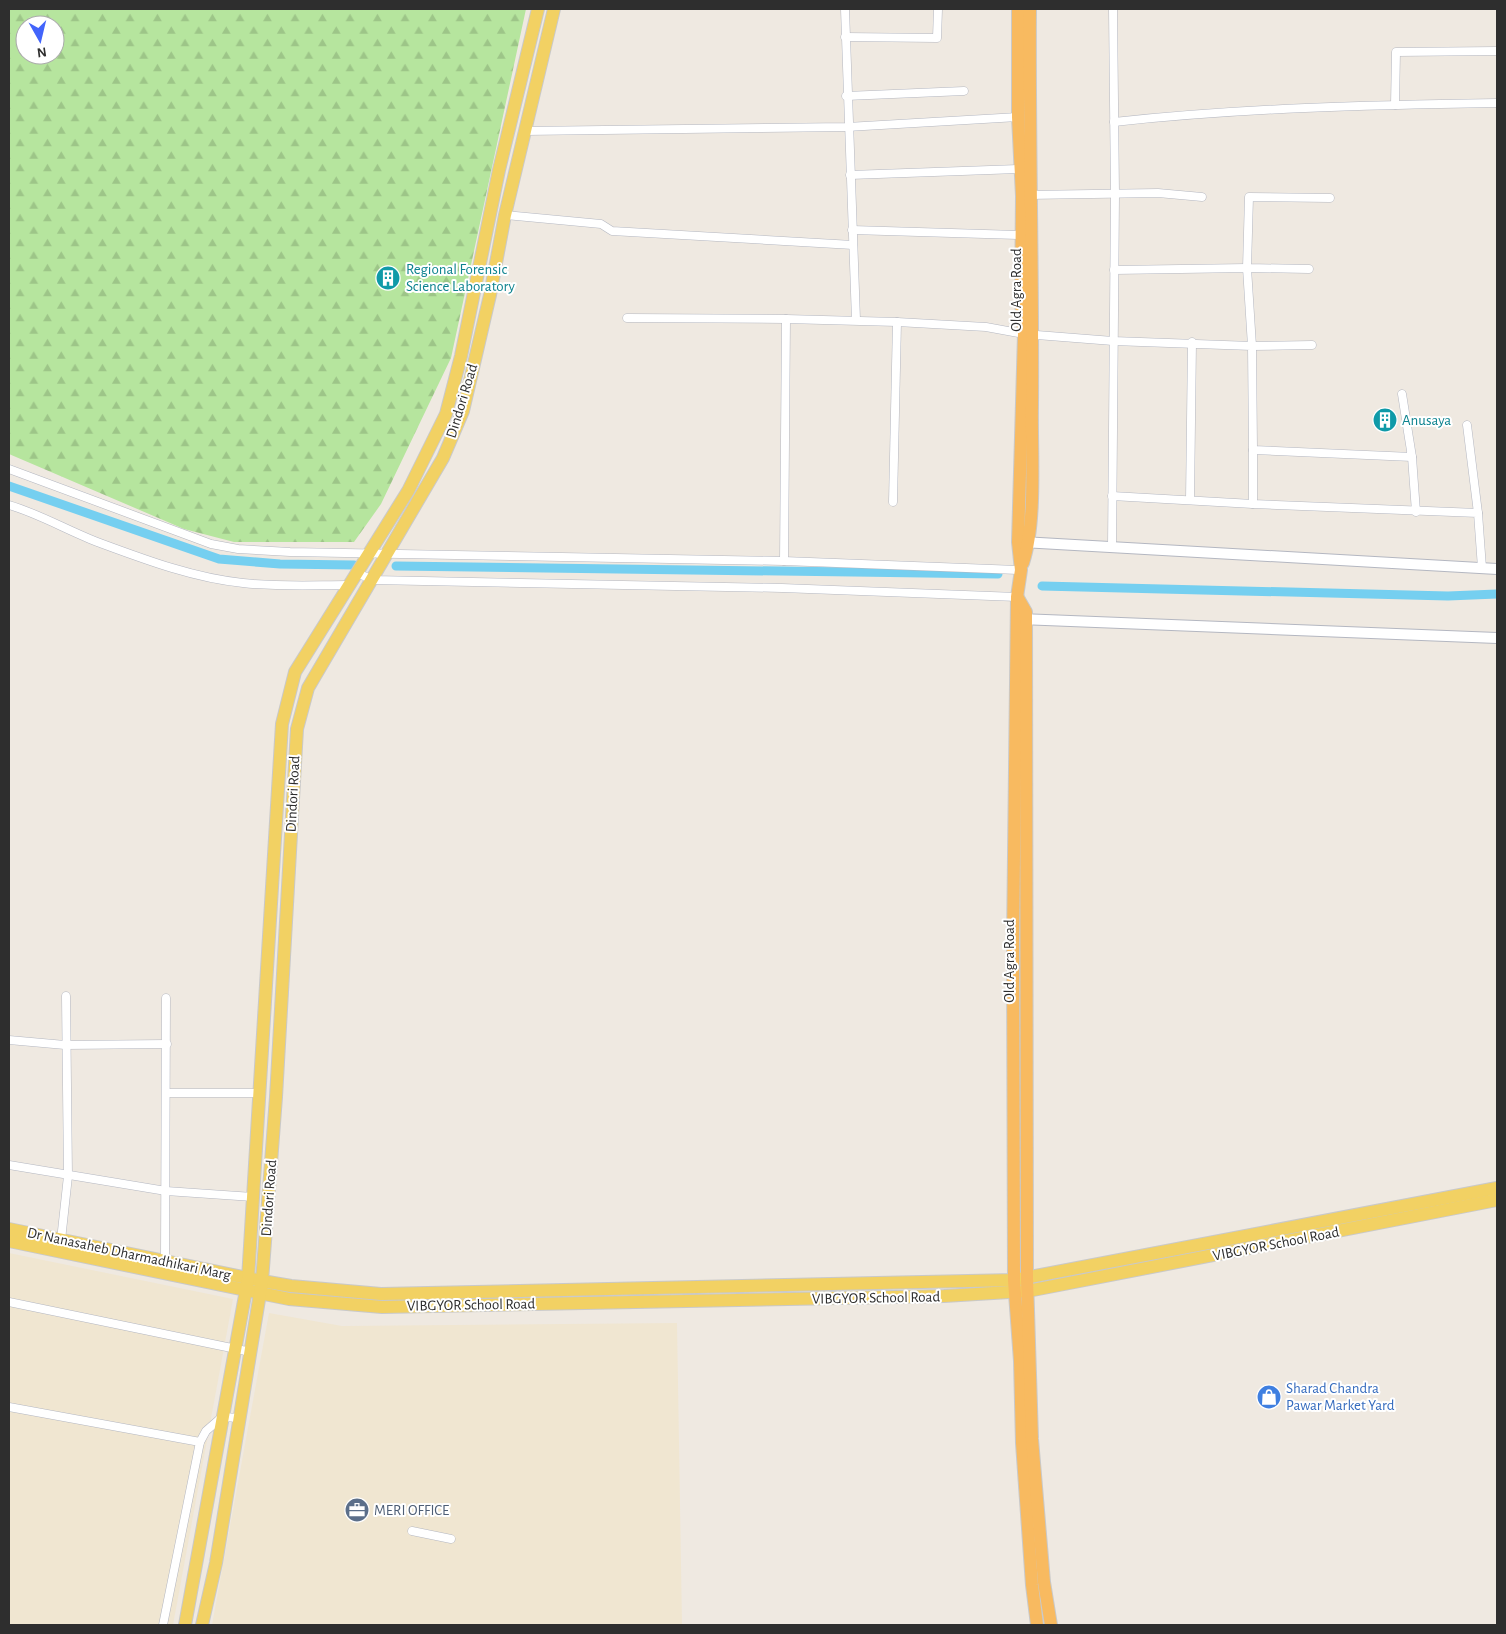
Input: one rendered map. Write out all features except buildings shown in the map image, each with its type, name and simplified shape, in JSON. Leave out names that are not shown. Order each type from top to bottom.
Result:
[{"type":"highway","points":[[1018,9],[1018,117],[1021,170],[1027,195],[1022,235],[1021,303],[1028,334],[1024,542],[1017,596],[1021,619],[1013,942],[1021,1286],[1022,1443],[1037,1625]]},
{"type":"highway","name":"Old Agra Road","points":[[1028,334],[1027,195],[1030,9]]},
{"type":"highway","points":[[1021,1286],[1029,1328],[1032,1439],[1044,1582],[1051,1625]]},
{"type":"main road","points":[[185,1625],[247,1284],[282,724],[295,672],[411,485],[446,414],[461,356],[499,170],[538,9]]},
{"type":"main road","name":"Dindori Road","points":[[202,1625],[216,1563],[262,1288],[276,1097],[297,729],[308,688],[389,554],[443,458],[463,411],[488,304],[524,131],[554,9]]},
{"type":"main road","name":"VIBGYOR School Road","points":[[1021,1286],[1497,1188]]},
{"type":"main road","name":"VIBGYOR School Road","points":[[247,1284],[289,1299],[382,1307],[944,1296],[1021,1286],[1497,1200]]},
{"type":"main road","name":"Dr Nanasaheb Dharmadhikari Marg","points":[[9,1230],[165,1261],[247,1284]]},
{"type":"main road","name":"Dr Nanasaheb Dharmadhikari Marg","points":[[9,1241],[247,1284]]},
{"type":"street","points":[[845,9],[846,96],[856,320]]},
{"type":"street","points":[[844,37],[937,38],[938,9]]},
{"type":"street","points":[[1112,548],[1112,341],[1115,195],[1113,9]]},
{"type":"street","points":[[1395,105],[1396,52],[1497,50]]},
{"type":"street","points":[[846,96],[964,91]]},
{"type":"street","points":[[1114,122],[1183,114],[1395,105],[1497,103]]},
{"type":"street","points":[[524,131],[848,127],[1018,117]]},
{"type":"street","points":[[850,175],[1021,170]]},
{"type":"street","points":[[1027,195],[1158,194],[1202,198]]},
{"type":"street","points":[[1253,504],[1252,346],[1247,268],[1248,197],[1330,198]]},
{"type":"street","points":[[505,215],[601,224],[612,231],[853,245]]},
{"type":"street","points":[[852,230],[1022,235]]},
{"type":"street","points":[[1114,270],[1309,269]]},
{"type":"street","points":[[627,318],[856,320],[986,327],[1028,334],[1112,341],[1192,342],[1252,346],[1312,345]]},
{"type":"street","points":[[784,561],[786,319]]},
{"type":"street","points":[[893,502],[897,322]]},
{"type":"street","points":[[1190,500],[1192,342]]},
{"type":"street","points":[[1402,394],[1412,457],[1416,512]]},
{"type":"street","points":[[1467,425],[1478,513],[1482,568]]},
{"type":"street","points":[[1253,450],[1412,457]]},
{"type":"street","points":[[9,468],[211,544],[238,549],[369,554],[784,561],[1021,570]]},
{"type":"street","points":[[1112,496],[1416,512],[1478,513]]},
{"type":"street","points":[[9,505],[99,542],[207,577],[242,583],[290,586],[349,584]]},
{"type":"street","points":[[1024,542],[1497,569]]},
{"type":"street","points":[[357,573],[373,580],[782,588],[1017,596]]},
{"type":"street","points":[[1021,619],[1497,638]]},
{"type":"street","points":[[62,1240],[68,1176],[65,1045],[66,996]]},
{"type":"street","points":[[165,1261],[166,998]]},
{"type":"street","points":[[9,1040],[65,1045],[167,1044]]},
{"type":"street","points":[[167,1093],[260,1093]]},
{"type":"street","points":[[9,1165],[166,1191],[253,1197]]},
{"type":"street","points":[[9,1302],[251,1352]]},
{"type":"street","points":[[9,1407],[200,1442]]},
{"type":"street","points":[[164,1625],[200,1442],[206,1430],[222,1417],[240,1418]]},
{"type":"street","points":[[412,1531],[451,1540]]},
{"type":"shaded area","points":[[9,1253],[233,1299],[173,1625],[9,1625]]},
{"type":"shaded area","points":[[269,1313],[342,1326],[677,1323],[682,1625],[212,1625]]},
{"type":"green space","points":[[9,9],[526,9],[451,358],[381,504],[354,542],[234,542],[184,529],[9,454]]},
{"type":"waterway","points":[[9,486],[219,559],[280,564],[354,565]]},
{"type":"waterway","points":[[396,566],[998,574]]},
{"type":"waterway","points":[[1042,586],[1448,596],[1497,594]]},
{"type":"place","name":"Regional Forensic Science Laboratory","points":[[388,278]]},
{"type":"place","name":"Anusaya","points":[[1385,420]]},
{"type":"place","name":"Sharad Chandra Pawar Market Yard","points":[[1269,1397]]},
{"type":"place","name":"MERI OFFICE","points":[[357,1510]]}]
